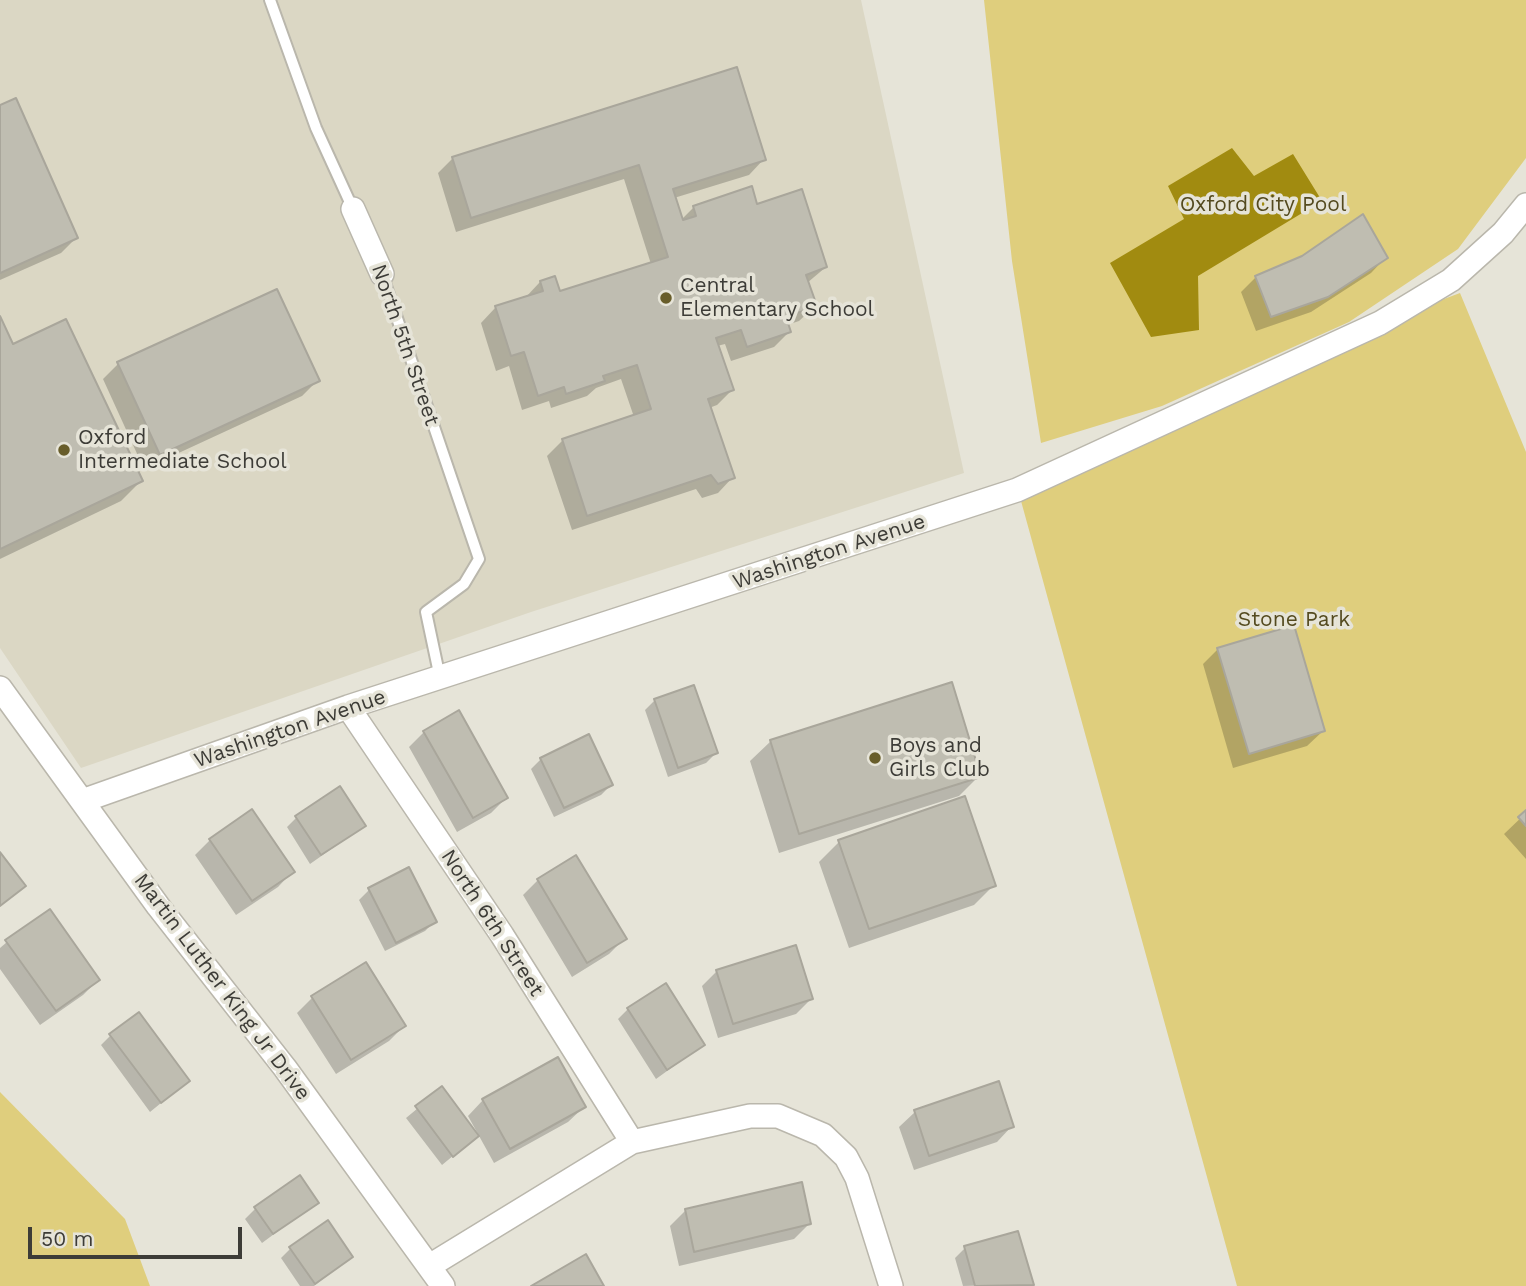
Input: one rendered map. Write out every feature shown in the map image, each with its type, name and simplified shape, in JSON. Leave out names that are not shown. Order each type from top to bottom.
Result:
[{"type":"street","name":"Washington Avenue","points":[[82,801],[348,707],[1017,490],[1380,323],[1451,280],[1503,233],[1526,205]]},
{"type":"street","name":"North 5th Street","points":[[353,209],[382,274]]},
{"type":"street","name":"Martin Luther King Jr Drive","points":[[0,688],[431,1265],[443,1286]]},
{"type":"street","name":"North 6th Street","points":[[348,707],[502,935],[632,1142]]},
{"type":"street","points":[[431,1265],[632,1142],[750,1116],[778,1116],[823,1135],[846,1157],[857,1178],[891,1286]]},
{"type":"lane","name":"North 5th Street","points":[[270,0],[316,128],[353,209]]},
{"type":"lane","name":"North 5th Street","points":[[382,274],[479,559],[464,584],[426,612],[440,678]]},
{"type":"shaded area","points":[[0,0],[861,0],[964,473],[531,612],[81,768],[0,648]]},
{"type":"shaded area","points":[[1232,148],[1254,176],[1293,154],[1322,201],[1198,276],[1199,330],[1151,337],[1110,263],[1184,219],[1168,186]]},
{"type":"green space","name":"Oxford City Pool","points":[[984,0],[1526,0],[1526,158],[1458,249],[1349,322],[1162,406],[1041,443],[1012,261]]},
{"type":"green space","name":"Stone Park","points":[[1460,293],[1526,452],[1526,1286],[1237,1286],[1018,490],[1380,323]]},
{"type":"green space","points":[[0,1092],[125,1219],[150,1286],[0,1286]]},
{"type":"building","name":"Central Elementary School","points":[[737,67],[766,160],[673,189],[683,220],[696,216],[693,206],[752,186],[757,204],[802,189],[827,267],[806,275],[817,306],[786,317],[791,332],[747,347],[741,330],[716,338],[734,390],[708,399],[735,478],[718,484],[711,475],[587,516],[562,439],[651,409],[637,365],[603,376],[605,381],[566,394],[564,387],[538,396],[524,352],[511,356],[495,306],[543,291],[540,281],[555,276],[560,291],[668,257],[639,165],[471,218],[452,157]]},
{"type":"building","points":[[16,98],[78,238],[0,273],[0,105]]},
{"type":"building","points":[[1363,214],[1388,258],[1328,297],[1271,317],[1255,276],[1302,256]]},
{"type":"building","points":[[277,289],[320,381],[160,455],[117,362]]},
{"type":"building","name":"Oxford Intermediate School","points":[[0,316],[13,344],[66,319],[143,481],[0,549]]},
{"type":"building","points":[[1294,625],[1325,731],[1249,754],[1217,648]]},
{"type":"building","name":"Boys and Girls Club","points":[[952,682],[981,777],[799,834],[770,740]]},
{"type":"building","points":[[694,685],[718,753],[678,768],[654,699]]},
{"type":"building","points":[[459,710],[508,798],[473,818],[423,731]]},
{"type":"building","points":[[589,734],[613,785],[564,808],[540,758]]},
{"type":"building","points":[[340,786],[366,826],[321,855],[295,816]]},
{"type":"building","points":[[965,796],[996,886],[869,929],[838,840]]},
{"type":"building","points":[[252,809],[295,872],[252,901],[209,839]]},
{"type":"building","points":[[1526,810],[1526,826],[1518,817]]},
{"type":"building","points":[[0,852],[26,886],[0,906]]},
{"type":"building","points":[[576,855],[627,939],[587,963],[537,879]]},
{"type":"building","points":[[409,867],[437,922],[396,943],[368,888]]},
{"type":"building","points":[[50,909],[100,980],[56,1011],[5,940]]},
{"type":"building","points":[[796,945],[813,999],[733,1024],[716,970]]},
{"type":"building","points":[[366,962],[406,1026],[351,1060],[311,996]]},
{"type":"building","points":[[666,983],[705,1045],[667,1070],[627,1008]]},
{"type":"building","points":[[139,1012],[190,1081],[161,1103],[109,1034]]},
{"type":"building","points":[[558,1057],[586,1107],[510,1149],[482,1099]]},
{"type":"building","points":[[999,1081],[1014,1127],[929,1156],[914,1110]]},
{"type":"building","points":[[442,1086],[479,1136],[453,1157],[415,1106]]},
{"type":"building","points":[[300,1175],[319,1203],[273,1234],[254,1207]]},
{"type":"building","points":[[802,1182],[811,1224],[694,1252],[685,1209]]},
{"type":"building","points":[[328,1220],[353,1257],[315,1284],[289,1247]]},
{"type":"building","points":[[1018,1231],[1034,1285],[975,1286],[964,1246]]},
{"type":"building","points":[[586,1254],[604,1286],[531,1286]]},
{"type":"place","name":"Central Elementary School","points":[[666,298]]},
{"type":"place","name":"Oxford Intermediate School","points":[[64,450]]},
{"type":"place","name":"Boys and Girls Club","points":[[875,758]]}]
